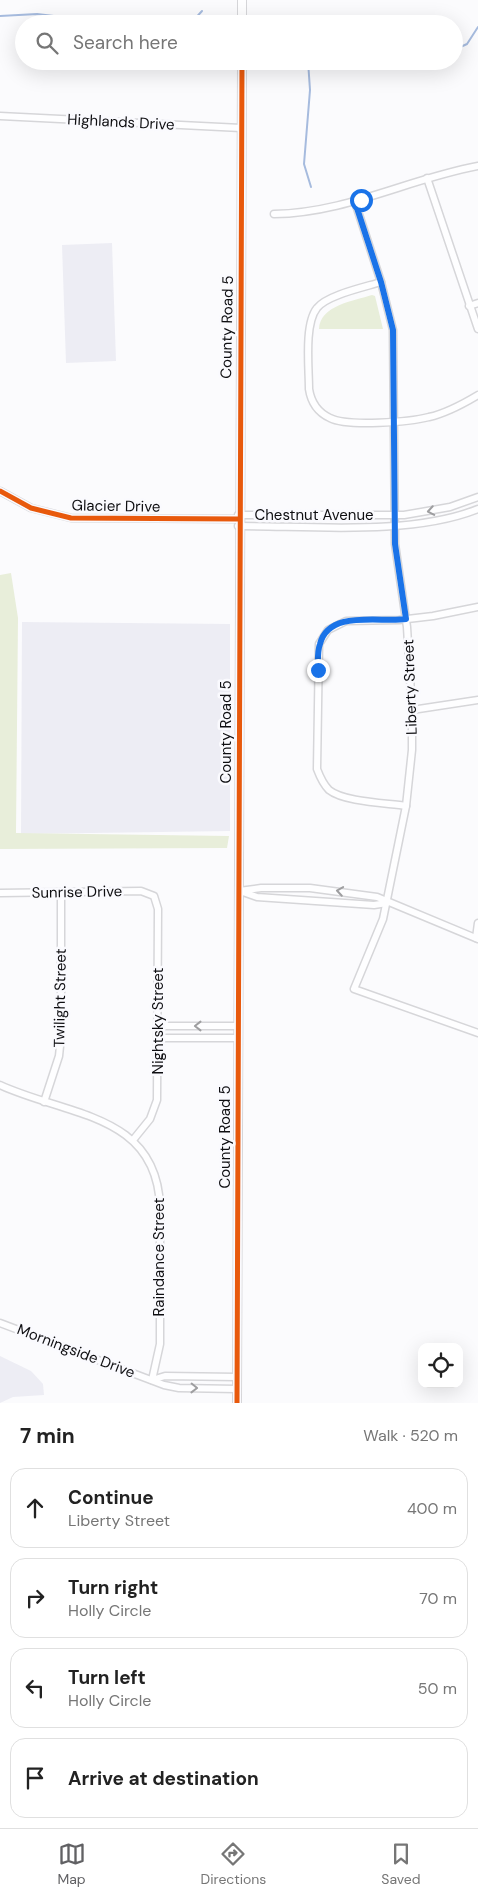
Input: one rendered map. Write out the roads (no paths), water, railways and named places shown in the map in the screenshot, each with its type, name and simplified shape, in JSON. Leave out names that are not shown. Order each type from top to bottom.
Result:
[{"type":"street","points":[[242,0],[242,15]]},
{"type":"street","name":"County Road 5","points":[[237,1403],[238,520],[242,70]]},
{"type":"street","name":"Highlands Drive","points":[[0,116],[242,128]]},
{"type":"street","points":[[274,214],[302,214],[355,202],[427,178],[478,166]]},
{"type":"street","points":[[427,178],[478,329]]},
{"type":"street","name":"Liberty Street","points":[[355,202],[381,282],[393,330],[394,526],[412,670],[412,750],[406,806],[384,919],[354,989],[478,1033]]},
{"type":"street","points":[[381,282],[327,300],[317,308],[310,326],[309,389],[310,399],[315,406],[332,420],[344,422],[394,422],[430,417],[448,411],[478,395]]},
{"type":"street","points":[[469,306],[478,303]]},
{"type":"street","name":"Glacier Drive","points":[[0,491],[31,508],[71,518],[238,520]]},
{"type":"street","name":"Chestnut Avenue","points":[[238,520],[394,515],[450,507],[478,497]]},
{"type":"street","name":"Chestnut Avenue","points":[[238,520],[394,526],[430,522],[478,509]]},
{"type":"street","points":[[406,806],[339,796],[328,789],[321,780],[317,770],[319,644],[322,637],[335,625],[346,621],[406,619],[434,616],[478,607]]},
{"type":"street","points":[[412,710],[478,700]]},
{"type":"street","points":[[239,891],[261,888],[333,890],[377,897],[387,903],[477,938],[478,922]]},
{"type":"street","points":[[239,891],[257,897],[332,900],[374,905],[387,903]]},
{"type":"street","name":"Twilight Street","points":[[44,1102],[59,1056],[61,1036],[61,892]]},
{"type":"street","name":"Sunrise Drive","points":[[0,893],[141,892],[154,896]]},
{"type":"street","name":"Nightsky Street","points":[[133,1140],[150,1119],[157,1100],[158,909],[154,896]]},
{"type":"street","points":[[158,1026],[238,1026]]},
{"type":"street","points":[[158,1038],[238,1038]]},
{"type":"street","points":[[0,1084],[111,1126],[133,1140]]},
{"type":"street","name":"Raindance Street","points":[[133,1140],[155,1174],[159,1191],[160,1344],[152,1380]]},
{"type":"street","name":"Morningside Drive","points":[[0,1323],[164,1385],[180,1388],[237,1389]]},
{"type":"street","name":"Morningside Drive","points":[[152,1380],[165,1376],[237,1377]]},
{"type":"waterway","points":[[198,15],[202,11]]},
{"type":"waterway","points":[[0,16],[15,15]]},
{"type":"waterway","points":[[18,15],[45,15]]},
{"type":"waterway","points":[[463,46],[467,44],[478,27]]},
{"type":"waterway","points":[[309,70],[310,90],[304,164],[311,187]]}]
